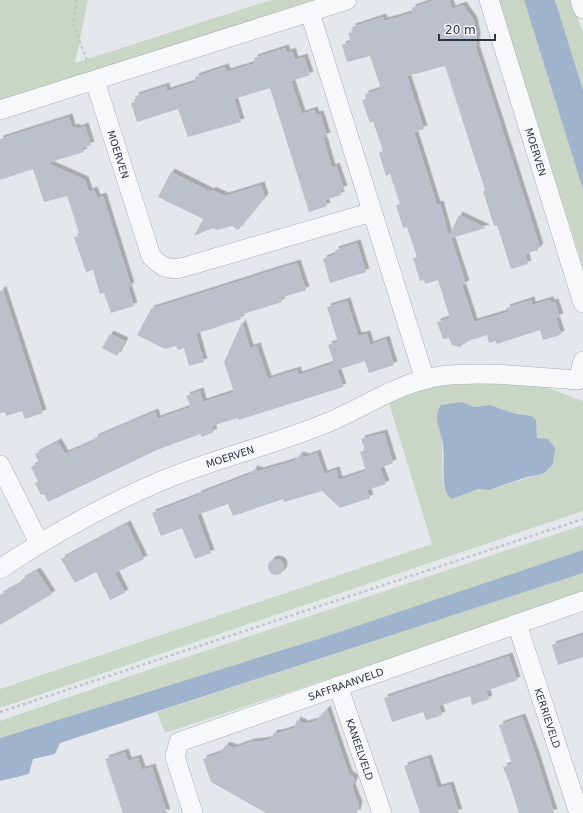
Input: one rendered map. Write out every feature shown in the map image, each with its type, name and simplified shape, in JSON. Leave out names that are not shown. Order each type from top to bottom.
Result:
[{"type":"street","points":[[0,110],[310,13],[347,0]]},
{"type":"street","name":"MOERVEN","points":[[490,0],[583,303]]},
{"type":"street","points":[[580,0],[583,9]]},
{"type":"street","points":[[310,13],[425,380]]},
{"type":"street","name":"MOERVEN","points":[[95,81],[151,256],[160,265],[170,269],[180,268],[372,212]]},
{"type":"street","name":"MOERVEN","points":[[0,570],[39,543],[116,502],[162,481],[328,422],[400,389],[425,380],[441,376],[491,374],[578,380],[583,361]]},
{"type":"street","points":[[0,465],[39,543]]},
{"type":"street","name":"SAFFRAANVELD","points":[[193,813],[175,757],[179,742],[583,601]]},
{"type":"street","name":"KERRIEVELD","points":[[517,624],[579,813]]},
{"type":"street","name":"KANEELVELD","points":[[338,686],[382,813]]},
{"type":"path","points":[[76,0],[73,24],[95,81]]},
{"type":"path","points":[[0,712],[583,519]]},
{"type":"green space","points":[[0,0],[88,0],[75,63],[271,0],[314,0],[0,102]]},
{"type":"green space","points":[[498,0],[524,0],[583,190],[583,267]]},
{"type":"green space","points":[[555,0],[572,0],[583,34],[583,90]]},
{"type":"green space","points":[[469,381],[540,385],[583,401],[583,511],[0,708],[0,689],[432,544],[389,403],[414,390]],"holes":[[[462,402],[474,407],[490,405],[513,413],[519,413],[536,420],[537,438],[534,476],[489,490],[478,489],[452,499],[447,495],[443,480],[441,431]]]},
{"type":"green space","points":[[583,525],[583,550],[321,638],[0,738],[0,721],[139,673]]},
{"type":"green space","points":[[583,573],[583,595],[165,733],[157,712]]},
{"type":"water","points":[[524,0],[555,0],[583,90],[583,190]]},
{"type":"water","points":[[462,402],[474,407],[490,405],[513,413],[531,416],[536,420],[537,438],[548,439],[555,448],[553,464],[544,473],[489,490],[478,489],[452,499],[447,495],[445,489],[444,452],[437,422],[437,415],[441,405]]},
{"type":"water","points":[[583,550],[583,573],[60,743],[55,754],[33,759],[29,774],[0,781],[0,738],[321,638]]},
{"type":"building","points":[[435,0],[449,0],[452,9],[463,5],[474,21],[477,36],[476,48],[540,247],[538,250],[525,254],[528,264],[511,269],[497,225],[494,226],[483,191],[485,190],[445,66],[407,76],[424,129],[414,132],[437,205],[440,204],[449,236],[459,215],[486,228],[451,238],[466,284],[462,285],[474,322],[508,312],[506,308],[531,300],[532,305],[550,300],[551,303],[555,302],[560,317],[556,318],[561,334],[557,336],[543,340],[540,330],[497,344],[496,341],[489,343],[487,335],[468,341],[460,347],[452,345],[449,338],[443,339],[437,322],[450,318],[438,280],[425,284],[424,280],[420,281],[413,258],[417,257],[407,227],[403,228],[396,205],[400,204],[390,174],[386,176],[379,153],[383,151],[373,121],[370,123],[362,100],[366,99],[365,94],[381,89],[370,56],[347,62],[342,45],[351,42],[348,33],[353,32],[352,27],[383,17],[384,21],[413,13],[412,8]]},
{"type":"building","points":[[285,48],[287,53],[292,51],[295,60],[304,57],[310,75],[291,81],[302,114],[314,110],[316,115],[320,114],[327,136],[323,137],[332,168],[336,166],[344,189],[340,190],[341,195],[325,200],[327,206],[309,212],[270,88],[234,99],[241,122],[188,137],[178,109],[137,122],[131,103],[137,101],[135,96],[166,86],[167,91],[196,82],[195,77],[225,67],[227,72],[256,63],[254,58]]},
{"type":"building","points":[[69,117],[72,128],[76,127],[77,129],[85,126],[91,145],[82,148],[84,152],[47,163],[85,180],[89,192],[94,190],[97,198],[103,196],[131,286],[128,287],[134,306],[111,313],[104,293],[100,294],[93,270],[86,272],[74,237],[80,236],[67,196],[44,202],[33,169],[0,180],[0,139]]},
{"type":"building","points":[[171,172],[211,192],[212,190],[225,196],[261,185],[265,197],[238,230],[232,226],[217,230],[213,228],[194,236],[203,219],[158,197]]},
{"type":"building","points":[[357,243],[366,272],[330,283],[323,259],[336,254],[335,250]]},
{"type":"building","points":[[297,263],[306,290],[280,298],[282,302],[240,315],[241,319],[196,334],[204,362],[189,366],[184,348],[178,350],[176,346],[165,349],[137,335],[151,309]]},
{"type":"building","points":[[3,290],[43,413],[25,419],[22,411],[6,416],[5,412],[0,413],[0,291]]},
{"type":"building","points":[[347,301],[358,336],[367,334],[370,345],[386,339],[394,365],[369,373],[365,361],[337,370],[343,387],[239,420],[238,418],[212,426],[214,432],[202,437],[200,434],[157,450],[48,502],[44,494],[41,495],[35,483],[38,482],[31,467],[39,463],[35,454],[58,442],[65,454],[95,441],[94,438],[155,412],[157,419],[191,407],[186,396],[200,391],[203,402],[234,392],[224,362],[242,322],[250,348],[257,346],[268,379],[297,370],[299,375],[334,363],[328,345],[338,342],[327,307]]},
{"type":"building","points":[[110,334],[125,341],[117,356],[102,348]]},
{"type":"building","points":[[384,433],[393,463],[380,468],[386,484],[367,490],[370,498],[340,508],[322,491],[284,502],[283,499],[233,516],[228,504],[197,515],[211,553],[195,559],[182,528],[161,536],[152,513],[251,474],[254,469],[260,471],[294,461],[300,455],[306,457],[317,453],[324,474],[336,470],[339,480],[366,471],[360,452],[365,450],[361,439]]},
{"type":"building","points":[[127,524],[144,559],[115,573],[125,593],[110,600],[96,572],[75,583],[61,559]]},
{"type":"building","points":[[273,559],[279,559],[284,564],[282,573],[279,575],[273,575],[268,570],[268,564]]},
{"type":"building","points":[[37,571],[52,594],[0,625],[0,595],[23,582],[21,580]]},
{"type":"building","points":[[583,635],[583,657],[558,665],[552,645]]},
{"type":"building","points":[[509,656],[517,680],[486,691],[489,699],[472,705],[470,696],[439,706],[442,715],[434,718],[426,720],[423,712],[392,722],[384,698]]},
{"type":"building","points":[[327,709],[349,774],[355,779],[352,787],[359,805],[357,813],[266,813],[211,782],[203,759],[220,753],[226,745],[234,748],[251,742],[270,739],[274,733],[279,733],[294,728],[297,720],[305,724],[315,721]]},
{"type":"building","points":[[522,717],[554,813],[519,813],[503,767],[512,764],[499,725]]},
{"type":"building","points":[[125,752],[128,761],[138,758],[142,770],[152,767],[167,813],[123,813],[105,759]]},
{"type":"building","points":[[428,758],[438,788],[450,785],[459,813],[420,813],[404,766]]}]
